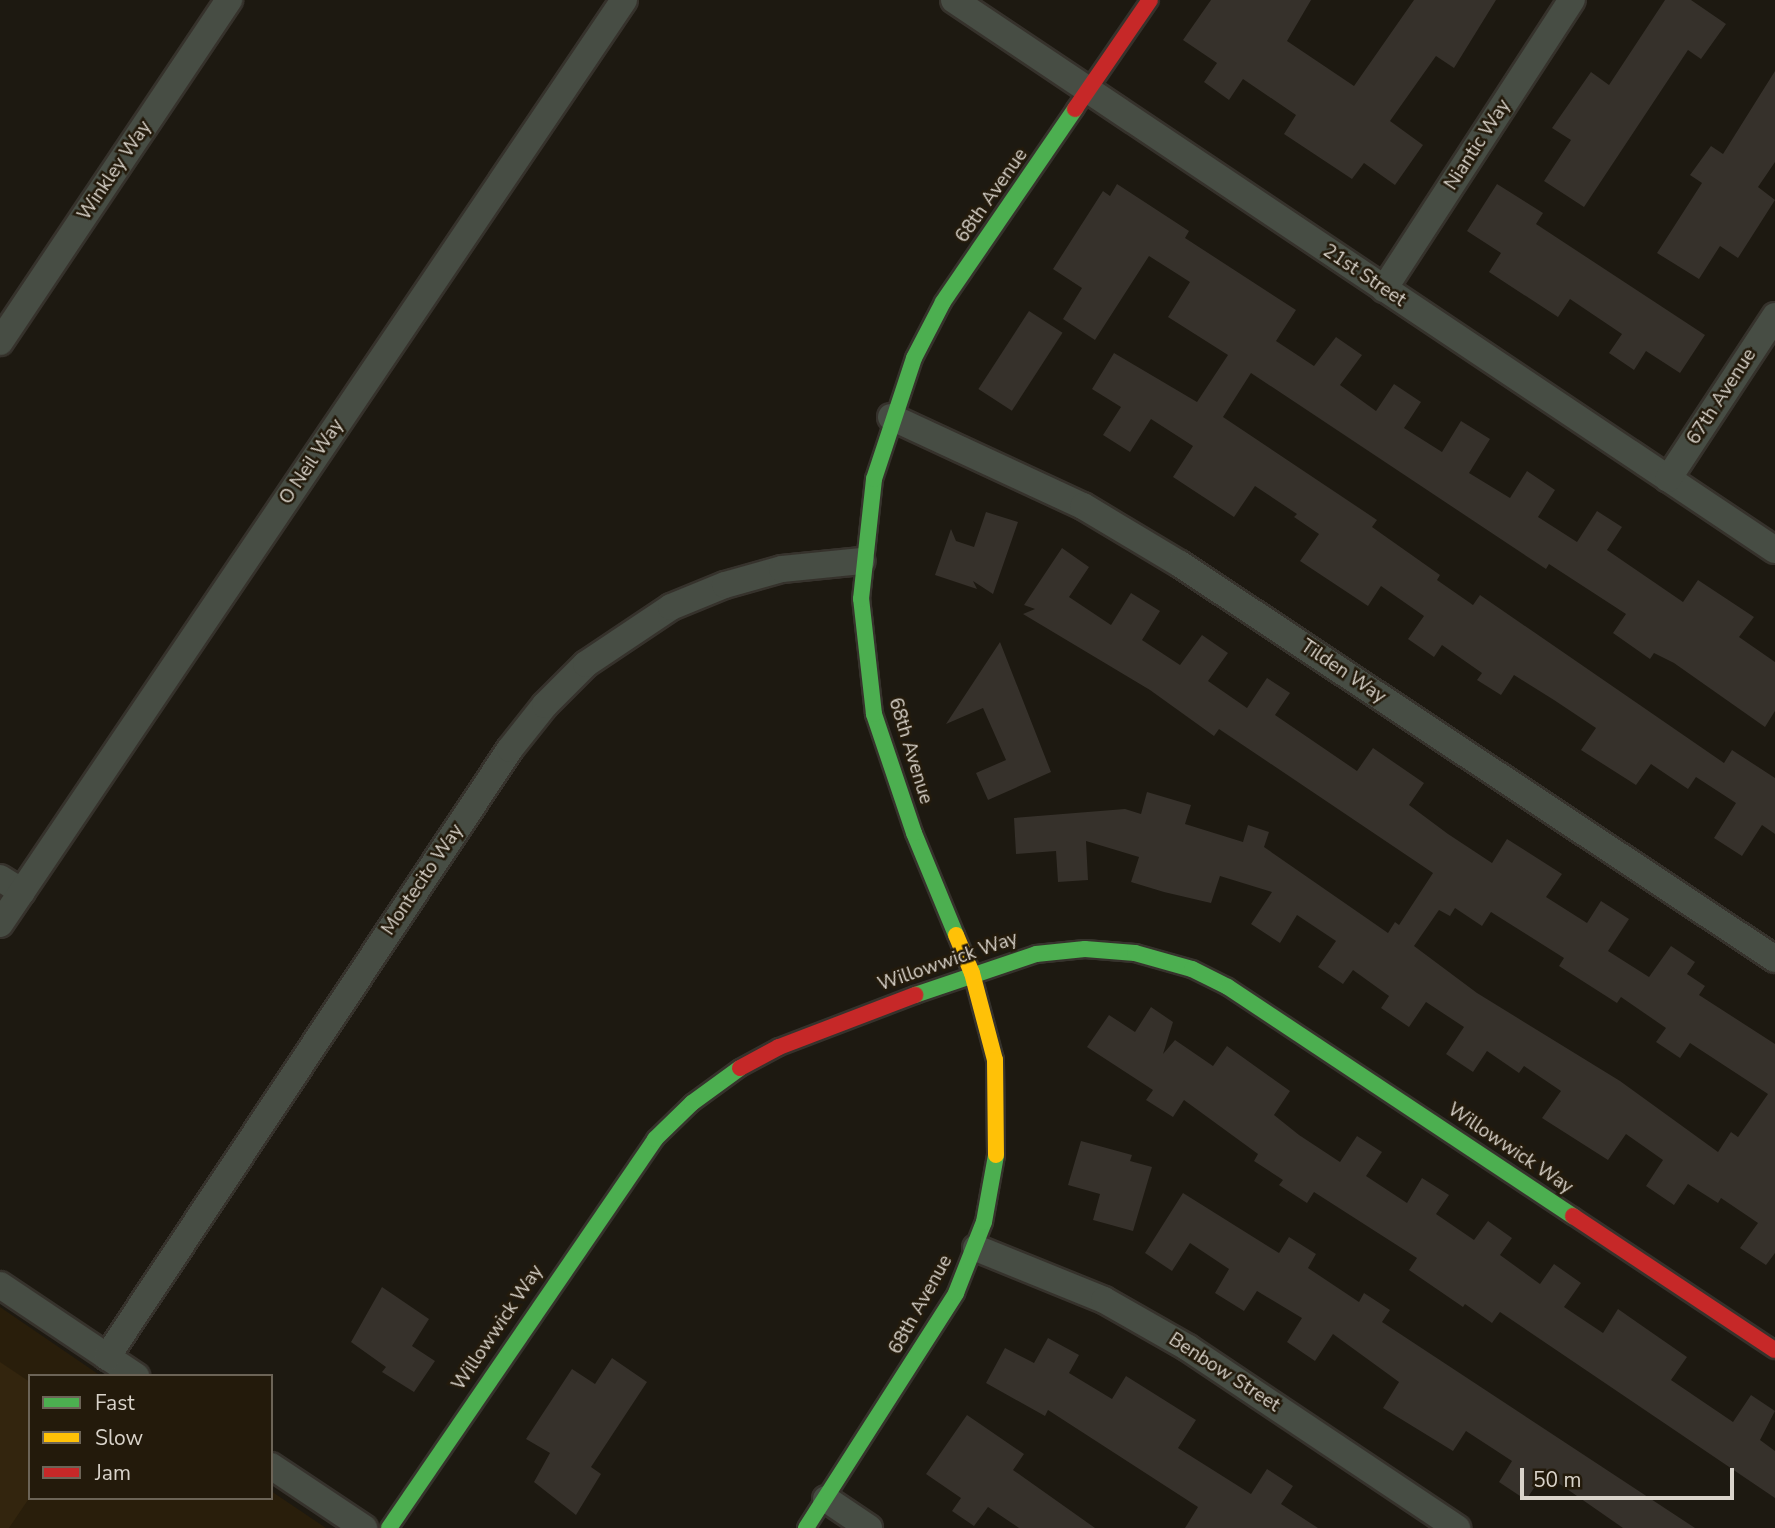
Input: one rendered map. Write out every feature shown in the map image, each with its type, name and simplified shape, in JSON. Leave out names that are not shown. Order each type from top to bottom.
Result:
[{"type":"street","name":"Winkley Way","points":[[0,342],[229,0]]},
{"type":"street","name":"O Neil Way","points":[[0,924],[11,885],[624,0]]},
{"type":"street","name":"21st Street","points":[[954,0],[1775,550]]},
{"type":"street","name":"68th Avenue","points":[[806,1528],[938,1324],[976,1248],[995,1169],[999,1114],[995,1060],[972,973],[914,833],[874,714],[864,650],[862,561],[874,479],[891,417],[914,358],[943,302],[1090,93],[1150,0]]},
{"type":"street","name":"Niantic Way","points":[[1384,289],[1572,0]]},
{"type":"street","name":"67th Avenue","points":[[1668,479],[1775,316]]},
{"type":"street","name":"Tilden Way","points":[[891,417],[1083,506],[1180,564],[1775,960]]},
{"type":"street","name":"Montecito Way","points":[[107,1357],[503,761],[545,705],[595,657],[671,607],[725,585],[782,569],[862,561]]},
{"type":"street","name":"Willowwick Way","points":[[389,1528],[626,1177],[655,1139],[692,1103],[733,1072],[779,1047],[972,973],[1036,954],[1085,949],[1135,953],[1192,969],[1228,987],[1775,1350]]},
{"type":"street","name":"Benbow Street","points":[[976,1248],[1104,1300],[1188,1348],[1457,1528]]},
{"type":"street","points":[[0,1285],[133,1374]]},
{"type":"street","points":[[273,1467],[364,1528]]},
{"type":"street","points":[[826,1499],[869,1528]]},
{"type":"shaded area","points":[[0,1307],[98,1374],[28,1374],[28,1500],[273,1500],[273,1492],[326,1528],[0,1528]]},
{"type":"shaded area","points":[[0,1362],[28,1381],[28,1500],[9,1528],[0,1528]]},
{"type":"building","points":[[1211,0],[1311,0],[1287,41],[1354,86],[1414,0],[1496,0],[1454,68],[1436,56],[1390,121],[1423,145],[1395,185],[1364,163],[1352,179],[1284,134],[1296,115],[1243,79],[1229,100],[1204,82],[1217,63],[1183,40]]},
{"type":"building","points":[[1665,0],[1691,0],[1726,24],[1701,59],[1688,50],[1584,207],[1544,181],[1571,140],[1552,128],[1591,72],[1609,85]]},
{"type":"building","points":[[1775,71],[1775,162],[1758,187],[1775,200],[1738,258],[1720,246],[1699,279],[1657,253],[1702,183],[1690,175],[1711,146],[1723,154]]},
{"type":"building","points":[[1117,184],[1189,231],[1185,238],[1296,310],[1276,341],[1314,366],[1336,337],[1362,355],[1340,385],[1376,411],[1394,384],[1421,402],[1404,428],[1442,452],[1461,421],[1490,439],[1469,473],[1510,498],[1527,471],[1555,490],[1538,517],[1577,542],[1597,511],[1622,527],[1607,550],[1683,602],[1698,580],[1754,617],[1739,637],[1775,662],[1775,711],[1765,727],[1674,663],[1654,653],[1650,659],[1613,633],[1626,614],[1549,564],[1546,569],[1251,373],[1223,417],[1377,520],[1372,527],[1440,575],[1437,580],[1473,605],[1480,595],[1724,763],[1732,750],[1775,778],[1775,834],[1762,825],[1742,856],[1714,838],[1736,803],[1696,777],[1688,789],[1651,764],[1636,785],[1581,750],[1596,728],[1554,700],[1514,675],[1501,695],[1477,680],[1482,673],[1442,645],[1434,657],[1408,639],[1424,616],[1381,586],[1368,606],[1300,561],[1319,534],[1294,517],[1297,514],[1255,486],[1234,517],[1173,477],[1193,446],[1151,419],[1130,452],[1103,435],[1121,407],[1092,389],[1114,353],[1197,402],[1228,355],[1168,317],[1190,282],[1149,256],[1095,340],[1063,319],[1082,288],[1053,269],[1103,191],[1110,196]]},
{"type":"building","points":[[1497,184],[1543,213],[1536,224],[1705,335],[1680,373],[1646,351],[1634,370],[1609,353],[1622,334],[1570,299],[1558,317],[1489,272],[1501,253],[1467,231]]},
{"type":"building","points":[[1029,311],[1063,333],[1012,411],[978,389]]},
{"type":"building","points":[[986,512],[1018,522],[993,594],[973,581],[977,589],[935,575],[951,529],[956,541],[974,547]]},
{"type":"building","points":[[1062,548],[1089,567],[1069,597],[1111,625],[1131,593],[1160,611],[1142,640],[1180,665],[1202,635],[1228,653],[1208,681],[1247,708],[1267,678],[1290,693],[1275,715],[1357,771],[1373,748],[1424,783],[1409,805],[1448,834],[1492,863],[1507,839],[1562,874],[1546,897],[1587,923],[1601,901],[1629,919],[1608,951],[1649,977],[1671,946],[1695,962],[1687,974],[1705,986],[1699,995],[1775,1044],[1775,1253],[1766,1265],[1740,1248],[1758,1223],[1721,1198],[1718,1203],[1688,1184],[1674,1205],[1646,1186],[1663,1160],[1626,1134],[1608,1160],[1542,1118],[1561,1091],[1524,1066],[1519,1073],[1487,1051],[1473,1072],[1446,1054],[1464,1027],[1426,1002],[1409,1027],[1381,1008],[1389,996],[1353,970],[1343,984],[1318,967],[1336,941],[1297,915],[1280,943],[1251,924],[1272,892],[1220,876],[1211,903],[1164,892],[1131,882],[1139,857],[1086,841],[1088,880],[1058,882],[1056,851],[1016,854],[1014,818],[1125,809],[1141,814],[1147,792],[1191,805],[1185,824],[1243,842],[1248,825],[1269,832],[1264,847],[1388,933],[1395,922],[1399,925],[1433,873],[1219,729],[1214,736],[1150,690],[1023,614],[1035,609],[1024,605]],"holes":[[[1455,908],[1482,926],[1491,912],[1564,958],[1559,966],[1617,1003],[1621,997],[1666,1028],[1656,1042],[1680,1058],[1690,1043],[1768,1094],[1738,1137],[1731,1132],[1718,1152],[1620,1081],[1477,993],[1414,946],[1439,910],[1450,916]]]},
{"type":"building","points":[[1000,642],[1051,772],[988,800],[976,773],[1006,760],[983,708],[946,724]]},
{"type":"building","points":[[1151,1007],[1173,1022],[1163,1054],[1175,1040],[1213,1066],[1227,1046],[1290,1091],[1274,1115],[1299,1135],[1340,1162],[1357,1136],[1382,1152],[1366,1176],[1407,1203],[1422,1178],[1449,1195],[1436,1214],[1474,1240],[1488,1221],[1512,1238],[1500,1255],[1540,1284],[1554,1264],[1581,1283],[1564,1307],[1603,1333],[1618,1309],[1687,1357],[1671,1380],[1733,1422],[1751,1395],[1775,1411],[1760,1440],[1775,1451],[1775,1498],[1500,1312],[1492,1323],[1465,1304],[1463,1307],[1409,1270],[1417,1258],[1314,1192],[1307,1203],[1279,1185],[1283,1180],[1254,1161],[1258,1154],[1184,1100],[1173,1117],[1146,1100],[1153,1090],[1087,1047],[1109,1015],[1135,1032]]},
{"type":"building","points":[[1081,1141],[1132,1155],[1130,1161],[1152,1167],[1133,1231],[1093,1220],[1100,1194],[1068,1185]]},
{"type":"building","points":[[1183,1193],[1279,1253],[1289,1237],[1316,1254],[1308,1268],[1359,1302],[1364,1293],[1390,1310],[1382,1322],[1695,1528],[1623,1528],[1544,1473],[1526,1500],[1499,1482],[1512,1461],[1466,1431],[1453,1451],[1383,1408],[1399,1382],[1333,1334],[1315,1361],[1287,1342],[1302,1318],[1257,1291],[1244,1311],[1215,1293],[1229,1269],[1190,1243],[1172,1271],[1145,1253]]},
{"type":"building","points":[[382,1287],[429,1319],[412,1346],[435,1361],[414,1392],[382,1372],[386,1367],[351,1342]]},
{"type":"building","points":[[1048,1338],[1079,1355],[1069,1373],[1112,1399],[1126,1376],[1196,1420],[1178,1448],[1251,1494],[1267,1469],[1293,1486],[1281,1504],[1318,1528],[1185,1528],[1198,1507],[1048,1410],[1045,1416],[986,1383],[1005,1348],[1034,1363]]},
{"type":"building","points":[[612,1358],[647,1382],[591,1467],[601,1474],[576,1515],[534,1482],[550,1453],[526,1439],[572,1369],[595,1384]]},
{"type":"building","points":[[967,1415],[1024,1454],[1013,1470],[1095,1528],[1019,1528],[988,1507],[974,1526],[952,1511],[961,1498],[926,1474]]},
{"type":"traffic: fast","points":[[956,935],[914,833],[874,714],[861,599],[874,479],[914,358],[943,302],[1075,109]]},
{"type":"traffic: fast","points":[[915,995],[1036,954],[1085,949],[1135,953],[1192,969],[1228,987],[1573,1216]]},
{"type":"traffic: fast","points":[[389,1528],[655,1139],[692,1103],[740,1068]]},
{"type":"traffic: fast","points":[[806,1528],[956,1293],[984,1222],[996,1155]]},
{"type":"traffic: slow","points":[[956,935],[972,973],[995,1060],[996,1155]]},
{"type":"traffic: jam","points":[[1075,109],[1150,0]]},
{"type":"traffic: jam","points":[[740,1068],[779,1047],[915,995]]},
{"type":"traffic: jam","points":[[1573,1216],[1775,1350]]}]
